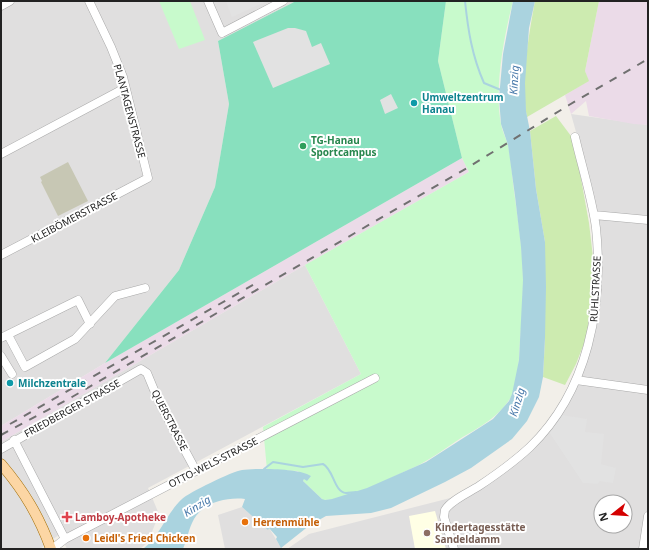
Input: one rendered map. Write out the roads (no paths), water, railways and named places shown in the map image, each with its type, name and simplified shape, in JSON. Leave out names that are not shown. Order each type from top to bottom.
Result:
[{"type":"main road","points":[[1,464],[17,483],[29,501],[52,549]]},
{"type":"street","points":[[1,6],[10,1]]},
{"type":"street","name":"PLANTAGENSTRASSE","points":[[89,1],[111,47],[125,88],[148,178]]},
{"type":"street","points":[[208,1],[222,32],[283,1]]},
{"type":"street","points":[[1,154],[125,88]]},
{"type":"street","name":"RÜHLSTRASSE","points":[[454,549],[444,517],[446,507],[507,467],[531,446],[557,414],[576,380],[590,342],[594,316],[597,271],[596,236],[594,215],[575,137]]},
{"type":"street","name":"KLEIBÖMERSTRASSE","points":[[1,255],[148,178]]},
{"type":"street","points":[[594,215],[648,220]]},
{"type":"street","points":[[90,324],[78,300],[4,336],[25,367],[75,339],[90,324],[115,296],[145,288]]},
{"type":"street","points":[[1,356],[12,374]]},
{"type":"street","name":"FRIEDBERGER STRASSE","points":[[1,449],[14,440],[141,369],[144,370]]},
{"type":"street","name":"QUERSTRASSE","points":[[144,370],[159,402],[196,471]]},
{"type":"street","name":"OTTO-WELS-STRASSE","points":[[52,549],[65,539],[375,378]]},
{"type":"street","points":[[576,380],[648,390]]},
{"type":"street","points":[[14,440],[65,539]]},
{"type":"street","points":[[648,516],[644,549],[648,548]]},
{"type":"water","name":"Kinzig","points":[[513,1],[535,1],[529,28],[525,83],[526,111],[530,131],[536,189],[545,242],[546,287],[543,377],[539,397],[527,421],[512,439],[471,468],[445,482],[391,508],[371,513],[326,516],[310,525],[281,548],[276,539],[277,537],[269,528],[268,530],[242,507],[245,499],[231,499],[216,502],[198,513],[192,522],[183,549],[143,549],[154,538],[176,505],[182,499],[201,487],[237,471],[278,469],[305,473],[311,476],[307,481],[304,479],[303,481],[322,499],[332,499],[367,488],[426,462],[493,419],[509,401],[512,394],[519,360],[523,280],[515,196],[508,145],[501,124],[499,98],[503,54]]},
{"type":"waterway","points":[[465,1],[471,43],[476,63],[484,83],[501,90]]},
{"type":"waterway","points":[[267,470],[264,469],[273,462],[303,467],[323,464],[330,471],[336,485],[342,492],[356,492]]},
{"type":"railway","points":[[1,435],[72,397],[467,168],[569,105],[648,59]]},
{"type":"railway","points":[[10,424],[258,282]]},
{"type":"place","name":"Umweltzentrum Hanau","points":[[414,103]]},
{"type":"place","name":"TG-Hanau Sportcampus","points":[[303,146]]},
{"type":"place","name":"Milchzentrale","points":[[10,383]]},
{"type":"place","name":"Lamboy-Apotheke","points":[[67,517]]},
{"type":"place","name":"Herrenmühle","points":[[245,522]]},
{"type":"place","name":"Kindertagesstätte Sandeldamm","points":[[427,533]]},
{"type":"place","name":"Leidl's Fried Chicken","points":[[86,538]]}]
